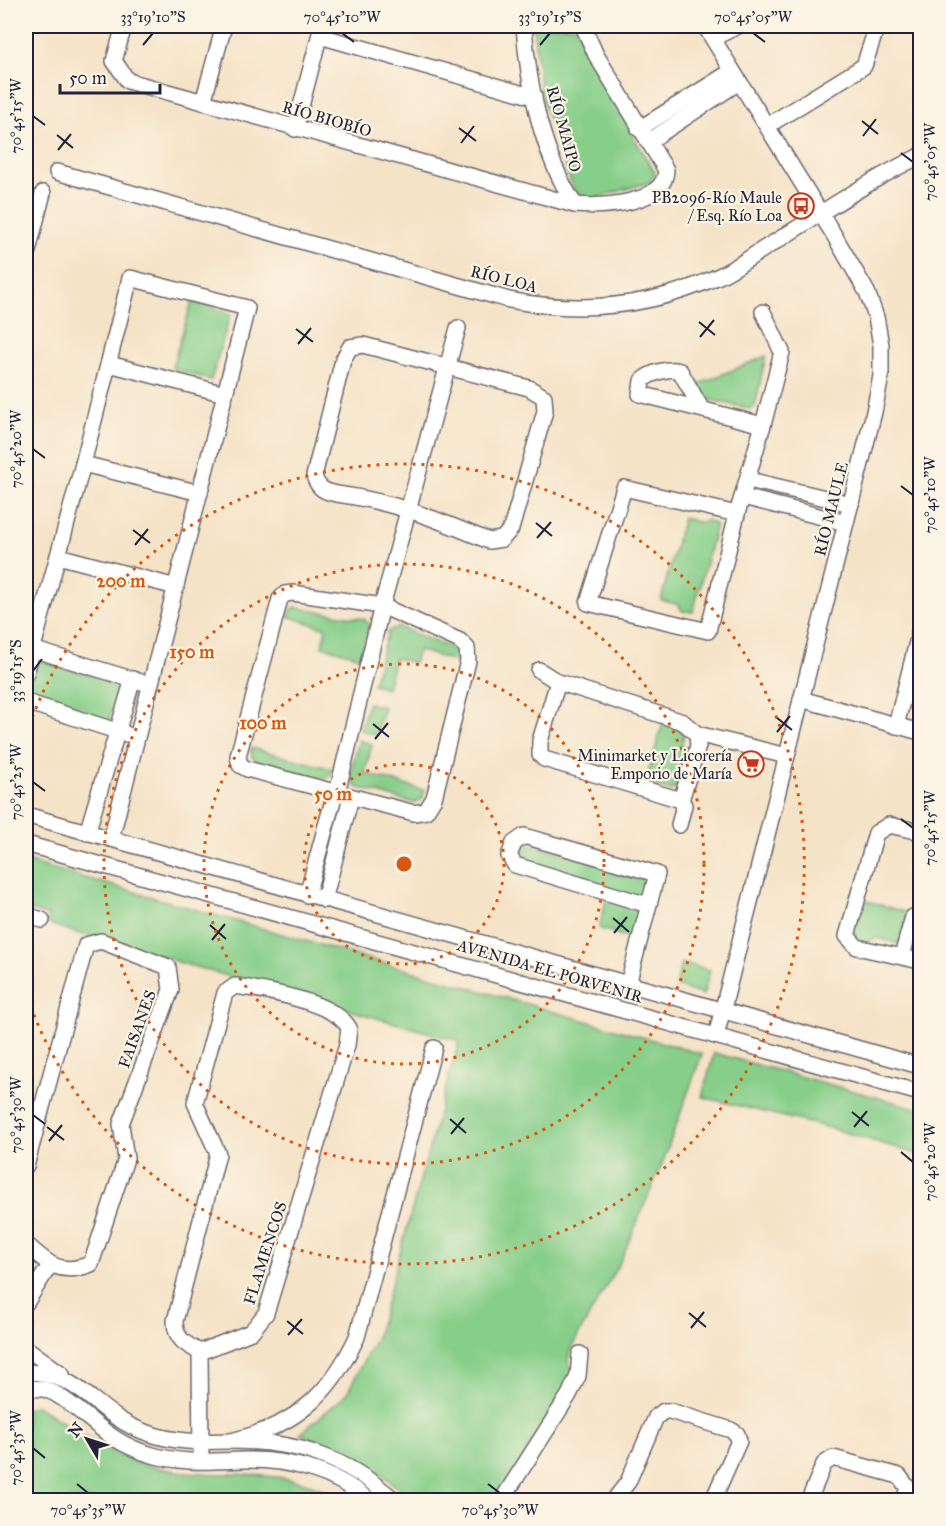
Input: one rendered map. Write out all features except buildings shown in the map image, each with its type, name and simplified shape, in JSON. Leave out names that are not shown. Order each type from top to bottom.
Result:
[{"type":"street","name":"RÍO BIOBÍO","points":[[124,26],[114,61],[128,81],[575,205]]},
{"type":"street","points":[[203,102],[224,26]]},
{"type":"street","name":"RÍO MAIPO","points":[[524,26],[534,97],[561,184],[575,205]]},
{"type":"street","points":[[575,205],[595,207],[653,194],[660,189],[666,179],[666,170],[596,55],[583,26]]},
{"type":"street","points":[[709,32],[738,26]]},
{"type":"street","points":[[767,126],[864,66],[877,26]]},
{"type":"street","points":[[295,129],[321,31],[534,97]]},
{"type":"street","name":"RÍO MAULE","points":[[709,32],[822,214],[867,292],[876,317],[881,345],[878,393],[716,1036]]},
{"type":"street","points":[[644,136],[736,76]]},
{"type":"street","name":"RÍO LOA","points":[[57,171],[509,300],[548,308],[617,305],[679,292],[721,275],[921,156]]},
{"type":"street","points":[[26,258],[43,193]]},
{"type":"street","points":[[26,673],[110,364],[130,278],[248,308],[111,840]]},
{"type":"street","points":[[736,514],[624,488],[588,603],[708,631],[736,514],[749,480],[782,352],[763,312]]},
{"type":"street","points":[[324,900],[341,794],[382,606],[446,365],[458,328]]},
{"type":"street","points":[[363,345],[446,365],[529,388],[544,397],[545,411],[511,529],[502,539],[489,542],[408,508],[328,492],[317,486],[314,476],[343,360],[351,347],[363,345]]},
{"type":"street","points":[[110,364],[225,394]]},
{"type":"street","points":[[701,408],[764,424]]},
{"type":"street","points":[[83,464],[200,493]]},
{"type":"street","points":[[749,480],[851,504]]},
{"type":"street","points":[[743,497],[846,523]]},
{"type":"street","points":[[58,556],[176,587]]},
{"type":"street","points":[[293,593],[382,606],[460,641],[467,648],[468,661],[434,798],[426,811],[414,813],[247,769],[240,765],[238,756],[280,599],[285,594],[293,593]]},
{"type":"street","points":[[896,726],[920,634]]},
{"type":"street","points":[[32,649],[151,685]]},
{"type":"street","points":[[539,670],[558,682],[683,722],[697,734],[787,756]]},
{"type":"street","points":[[87,833],[133,679]]},
{"type":"street","points":[[558,682],[540,741],[540,755],[544,759],[681,800],[684,805],[679,825]]},
{"type":"street","points":[[801,699],[921,732]]},
{"type":"street","points":[[26,702],[138,738]]},
{"type":"street","points":[[681,800],[698,746],[697,734]]},
{"type":"street","points":[[307,895],[341,794]]},
{"type":"street","name":"AVENIDA EL PORVENIR","points":[[26,815],[921,1066]]},
{"type":"street","points":[[921,832],[889,825],[876,832],[850,918],[847,936],[857,947],[921,961]]},
{"type":"street","points":[[628,984],[657,874],[524,836],[514,843],[509,856],[515,865],[648,905]]},
{"type":"street","name":"AVENIDA EL PORVENIR","points":[[26,844],[921,1093]]},
{"type":"street","points":[[170,883],[177,858]]},
{"type":"street","points":[[26,915],[42,920]]},
{"type":"street","points":[[902,956],[913,917]]},
{"type":"street","name":"FAISANES","points":[[26,1166],[86,945],[101,941],[168,967],[171,990],[121,1124],[126,1159],[91,1264],[74,1270],[50,1265]]},
{"type":"street","name":"FLAMENCOS","points":[[235,986],[323,1007],[340,1015],[349,1028],[347,1045],[266,1313],[251,1332],[200,1352],[187,1345],[175,1332],[175,1321],[218,1154],[195,1103],[225,993],[235,986]]},
{"type":"street","points":[[231,1441],[258,1435],[313,1403],[332,1383],[357,1337],[434,1048]]},
{"type":"street","points":[[26,1244],[50,1265],[26,1303]]},
{"type":"street","points":[[26,1348],[79,1386],[109,1414],[131,1427],[170,1440],[201,1443],[231,1441],[282,1444],[316,1453],[358,1473],[394,1500]]},
{"type":"street","points":[[200,1352],[202,1462]]},
{"type":"street","points":[[502,1500],[569,1395],[579,1376],[580,1354]]},
{"type":"street","points":[[26,1372],[60,1377],[79,1386]]},
{"type":"street","points":[[26,1388],[44,1389],[54,1393],[71,1404],[98,1429],[135,1449],[161,1457],[202,1462],[257,1460],[293,1464],[330,1477],[368,1500]]},
{"type":"street","points":[[614,1500],[628,1482],[656,1417],[664,1411],[670,1411],[731,1430],[737,1434],[738,1441],[713,1500]]},
{"type":"street","points":[[280,1424],[277,1435],[282,1444]]},
{"type":"street","points":[[809,1500],[824,1464],[828,1460],[839,1458],[899,1476],[909,1488],[904,1500]]},
{"type":"green space","points":[[533,26],[576,26],[597,75],[655,173],[650,182],[589,200],[574,191],[541,96]]},
{"type":"green space","points":[[192,301],[231,313],[211,380],[172,368]]},
{"type":"green space","points":[[766,356],[755,406],[751,409],[703,398],[697,385]]},
{"type":"green space","points":[[683,518],[702,523],[707,520],[716,525],[693,612],[682,611],[679,605],[661,600]]},
{"type":"green space","points":[[294,607],[364,619],[369,624],[360,657],[322,646],[326,628],[287,616]]},
{"type":"green space","points":[[399,627],[451,648],[460,663],[418,650],[414,663],[395,658],[387,688],[373,684],[388,631]]},
{"type":"green space","points":[[37,660],[121,684],[109,720],[26,695]]},
{"type":"green space","points":[[368,703],[384,707],[376,735],[360,730]]},
{"type":"green space","points":[[663,723],[685,731],[681,746],[689,749],[679,786],[670,791],[645,783]]},
{"type":"green space","points":[[359,740],[372,744],[365,773],[425,791],[422,800],[413,803],[357,787],[349,779]]},
{"type":"green space","points":[[251,748],[333,769],[331,776],[325,779],[256,761],[252,757]]},
{"type":"green space","points":[[520,842],[642,872],[651,885],[634,940],[599,928],[609,888],[523,863],[517,853]]},
{"type":"green space","points":[[26,861],[702,1054],[662,1164],[620,1262],[570,1350],[568,1359],[573,1375],[497,1500],[410,1500],[386,1477],[360,1460],[332,1445],[300,1434],[346,1395],[377,1335],[459,1041],[181,963],[104,936],[86,936],[46,923],[49,916],[26,909]]},
{"type":"green space","points":[[861,899],[908,913],[899,944],[877,938],[866,942],[858,940],[852,930]]},
{"type":"green space","points":[[681,963],[710,970],[703,995],[676,986]]},
{"type":"green space","points":[[714,1053],[920,1109],[920,1155],[830,1128],[702,1097]]},
{"type":"green space","points":[[36,1406],[106,1448],[150,1466],[174,1471],[273,1477],[297,1481],[320,1488],[342,1500],[26,1500],[26,1408]]},
{"type":"place","name":"PB2096-Río Maule / Esq. Río Loa","points":[[801,206]]},
{"type":"place","name":"Minimarket y Licorería Emporio de María","points":[[751,764]]}]
